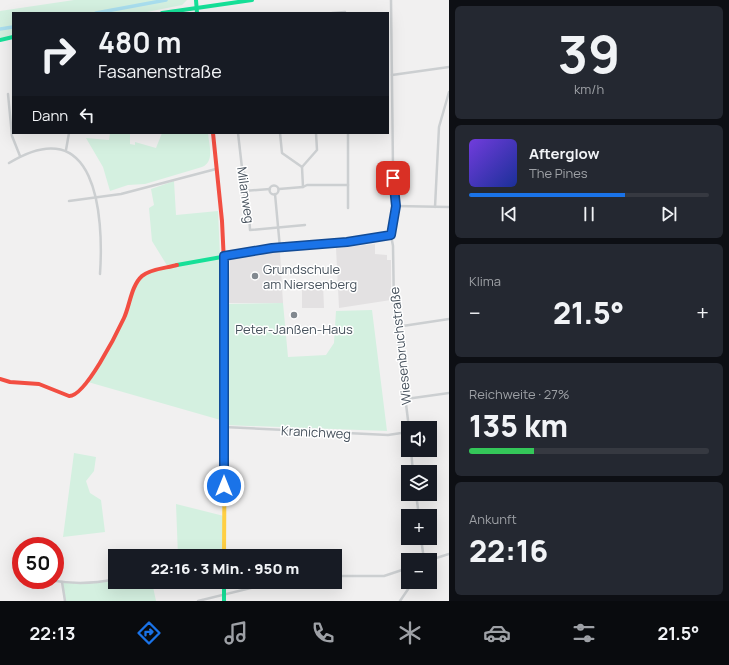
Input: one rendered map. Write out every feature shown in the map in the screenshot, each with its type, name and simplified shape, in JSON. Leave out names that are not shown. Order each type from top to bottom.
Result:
[{"type":"main road","points":[[196,0],[197,12]]},
{"type":"main road","points":[[169,12],[252,0]]},
{"type":"main road","points":[[0,40],[12,37]]},
{"type":"main road","points":[[213,134],[224,256],[224,549]]},
{"type":"main road","points":[[0,379],[8,382],[38,384],[67,395],[77,395],[91,378],[124,319],[134,292],[144,274],[224,256],[347,242],[391,235]]},
{"type":"main road","points":[[224,589],[224,601]]},
{"type":"street","name":"Wiesenbruchstraße","points":[[391,0],[390,35],[392,75],[390,86],[396,206],[391,235],[393,246],[396,327],[408,421]]},
{"type":"street","points":[[392,75],[449,66]]},
{"type":"street","points":[[435,207],[439,127],[449,92]]},
{"type":"street","points":[[8,94],[12,136],[20,156]]},
{"type":"street","points":[[66,150],[69,134]]},
{"type":"street","name":"Milanweg","points":[[238,134],[242,168],[246,177],[247,188],[244,191],[245,210],[248,212],[250,230],[278,227]]},
{"type":"street","points":[[280,134],[282,153],[302,166]]},
{"type":"street","points":[[303,187],[302,166],[316,150],[316,134]]},
{"type":"street","points":[[348,134],[348,208]]},
{"type":"street","points":[[9,163],[20,156],[42,149],[66,150],[79,161],[86,171],[92,184],[95,198],[98,202],[101,230],[100,274]]},
{"type":"street","points":[[69,201],[128,192],[174,179],[216,170]]},
{"type":"street","points":[[244,191],[270,189],[274,185],[279,189],[303,187],[307,185],[348,184]]},
{"type":"street","points":[[270,189],[271,193],[275,194]]},
{"type":"street","points":[[279,189],[278,193],[275,194],[280,249]]},
{"type":"street","points":[[396,206],[449,207]]},
{"type":"street","points":[[278,227],[305,225]]},
{"type":"street","points":[[396,327],[449,319]]},
{"type":"street","points":[[406,399],[449,394]]},
{"type":"street","name":"Kranichweg","points":[[224,427],[388,435],[401,433]]},
{"type":"street","points":[[437,558],[449,554]]},
{"type":"street","points":[[342,576],[384,576],[401,570]]},
{"type":"street","points":[[64,582],[108,581]]},
{"type":"street","points":[[63,589],[65,601]]},
{"type":"street","points":[[198,601],[248,589]]},
{"type":"street","points":[[400,601],[408,589]]},
{"type":"shaded area","points":[[375,244],[375,254],[387,255],[387,260],[391,260],[391,300],[339,308],[336,248]]},
{"type":"shaded area","name":"Grundschule am Niersenberg","points":[[270,252],[280,253],[283,303],[228,303],[230,259]]},
{"type":"shaded area","points":[[305,284],[323,284],[324,308],[302,308],[302,290],[305,290]]},
{"type":"green space","points":[[74,0],[187,0],[182,5],[147,12],[12,12],[12,36],[0,38],[0,11]]},
{"type":"green space","points":[[110,134],[130,134],[130,144],[135,145],[135,142],[156,148],[162,134],[208,134],[210,157],[206,165],[202,167],[145,184],[128,185],[110,191],[103,167],[86,138],[109,140]]},
{"type":"green space","points":[[174,181],[176,215],[218,211],[220,256],[223,256],[225,304],[283,303],[288,357],[326,355],[334,343],[336,311],[372,310],[387,431],[224,425],[224,421],[88,382],[125,317],[133,292],[145,273],[168,267],[152,241],[149,208],[154,205],[151,189]]},
{"type":"green space","points":[[74,453],[96,457],[94,471],[86,481],[90,493],[101,500],[105,532],[63,537]]},
{"type":"green space","points":[[176,504],[224,516],[224,549],[178,549]]},
{"type":"green space","points":[[108,580],[108,589],[153,589],[156,601],[65,601],[63,589],[64,582],[93,582]]},
{"type":"waterway","points":[[101,12],[166,0]]},
{"type":"waterway","points":[[0,29],[12,27]]},
{"type":"traffic: fast","points":[[196,0],[197,12]]},
{"type":"traffic: fast","points":[[169,12],[252,0]]},
{"type":"traffic: fast","points":[[0,40],[12,37]]},
{"type":"traffic: fast","points":[[177,265],[255,251],[391,235]]},
{"type":"traffic: fast","points":[[224,589],[224,601]]},
{"type":"traffic: slow","points":[[224,549],[225,393]]},
{"type":"traffic: jam","points":[[213,134],[222,221],[225,283],[225,393]]},
{"type":"traffic: jam","points":[[0,379],[10,382],[39,384],[69,396],[76,394],[92,376],[108,350],[124,318],[133,290],[138,280],[149,272],[177,265]]},
{"type":"place","name":"Grundschule am Niersenberg","points":[[255,276]]},
{"type":"place","name":"Peter-Janßen-Haus","points":[[294,315]]},
{"type":"route","points":[[224,486],[224,256],[272,248],[280,249],[314,244],[320,245],[391,235],[396,214],[393,178]]}]
